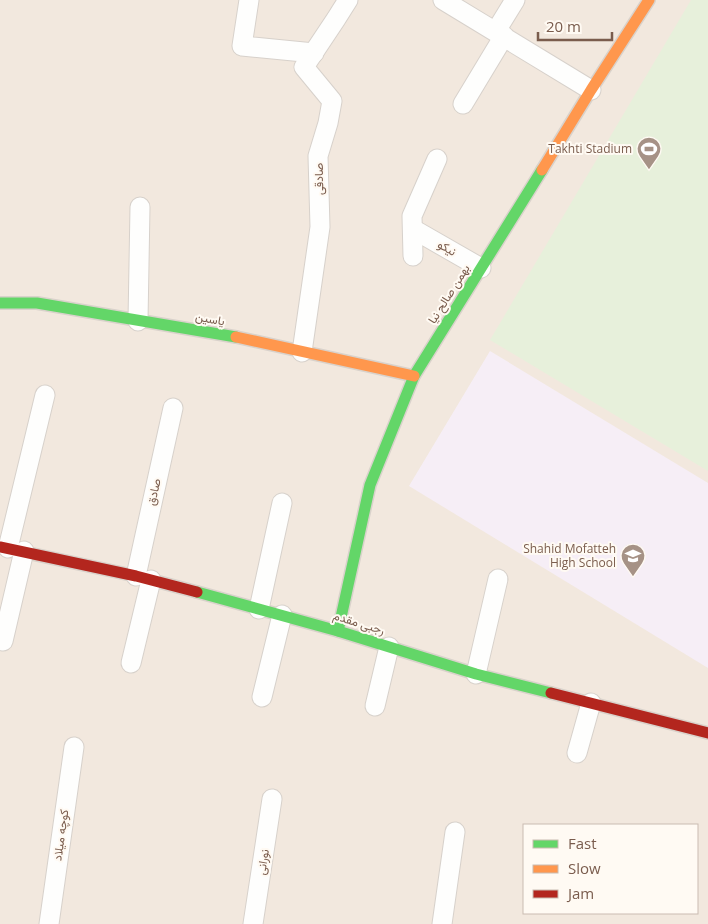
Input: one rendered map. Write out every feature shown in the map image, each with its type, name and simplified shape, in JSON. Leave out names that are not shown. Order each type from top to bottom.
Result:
[{"type":"street","points":[[249,0],[242,46],[314,53]]},
{"type":"street","name":"صادقی","points":[[302,352],[320,227],[318,156],[328,123],[332,101],[304,67],[348,0]]},
{"type":"street","points":[[443,0],[592,90]]},
{"type":"street","points":[[463,104],[500,34],[515,0]]},
{"type":"street","name":"بهمن صالح نیا","points":[[338,631],[370,485],[414,376],[649,0]]},
{"type":"street","points":[[413,256],[412,216],[437,159]]},
{"type":"street","points":[[138,320],[140,207]]},
{"type":"street","name":"نیکو","points":[[413,229],[481,268]]},
{"type":"street","name":"یاسین","points":[[0,303],[37,304],[231,336],[414,376]]},
{"type":"street","points":[[3,641],[11,549],[45,395]]},
{"type":"street","name":"صادق","points":[[131,663],[173,408]]},
{"type":"street","points":[[259,609],[282,503]]},
{"type":"street","name":"رجبی مقدم","points":[[11,549],[144,578],[338,631],[476,674],[708,733]]},
{"type":"street","points":[[476,674],[498,579]]},
{"type":"street","points":[[262,697],[282,616]]},
{"type":"street","points":[[375,706],[389,647]]},
{"type":"street","points":[[577,753],[591,703]]},
{"type":"street","name":"کوچه میلاد","points":[[49,924],[74,747]]},
{"type":"street","name":"نورانی","points":[[253,924],[272,800]]},
{"type":"street","points":[[442,924],[454,832]]},
{"type":"shaded area","points":[[0,0],[708,0],[708,924],[0,924]]},
{"type":"shaded area","name":"Shahid Mofatteh High School","points":[[490,351],[708,483],[708,668],[409,486]]},
{"type":"green space","name":"Takhti Stadium","points":[[691,0],[708,0],[708,471],[490,340]]},
{"type":"traffic: fast","points":[[338,631],[370,485],[414,376],[542,170]]},
{"type":"traffic: fast","points":[[0,303],[37,303],[236,337]]},
{"type":"traffic: fast","points":[[197,592],[338,631],[476,674],[551,693]]},
{"type":"traffic: slow","points":[[542,170],[649,0]]},
{"type":"traffic: slow","points":[[236,337],[414,376]]},
{"type":"traffic: jam","points":[[0,547],[136,576],[197,592]]},
{"type":"traffic: jam","points":[[551,693],[708,733]]},
{"type":"place","name":"Takhti Stadium","points":[[649,170]]},
{"type":"place","name":"Shahid Mofatteh High School","points":[[633,577]]}]
